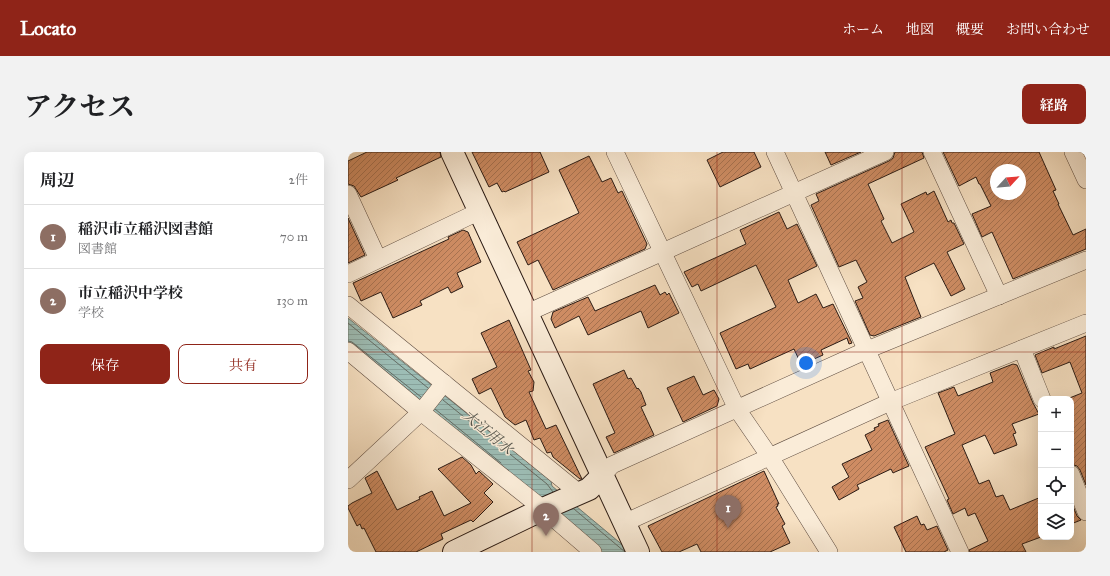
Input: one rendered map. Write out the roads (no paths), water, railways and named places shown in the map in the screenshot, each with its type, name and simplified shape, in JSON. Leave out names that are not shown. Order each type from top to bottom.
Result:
[{"type":"street","points":[[452,152],[638,552]]},
{"type":"street","points":[[615,152],[737,409],[770,457],[829,552]]},
{"type":"street","points":[[775,152],[960,552]]},
{"type":"street","points":[[527,313],[885,152]]},
{"type":"street","points":[[932,152],[999,296]]},
{"type":"street","points":[[1073,152],[1086,180]]},
{"type":"street","points":[[348,194],[378,259]]},
{"type":"street","points":[[348,274],[480,211]]},
{"type":"street","points":[[454,552],[544,508],[589,489],[612,465],[867,350],[1086,260]]},
{"type":"street","points":[[348,305],[441,386],[574,495]]},
{"type":"street","points":[[624,523],[890,402],[1086,323]]},
{"type":"street","points":[[1022,349],[1041,396]]},
{"type":"street","points":[[348,351],[544,508],[593,552]]},
{"type":"street","points":[[348,480],[422,410],[441,386]]},
{"type":"street","points":[[1074,482],[1086,512]]},
{"type":"water","name":"大江用水","points":[[348,318],[551,481],[552,486],[631,552],[599,552],[348,344]]},
{"type":"place","name":"稲沢市立稲沢図書館","points":[[728,528]]},
{"type":"place","name":"市立稲沢中学校","points":[[546,536]]}]
